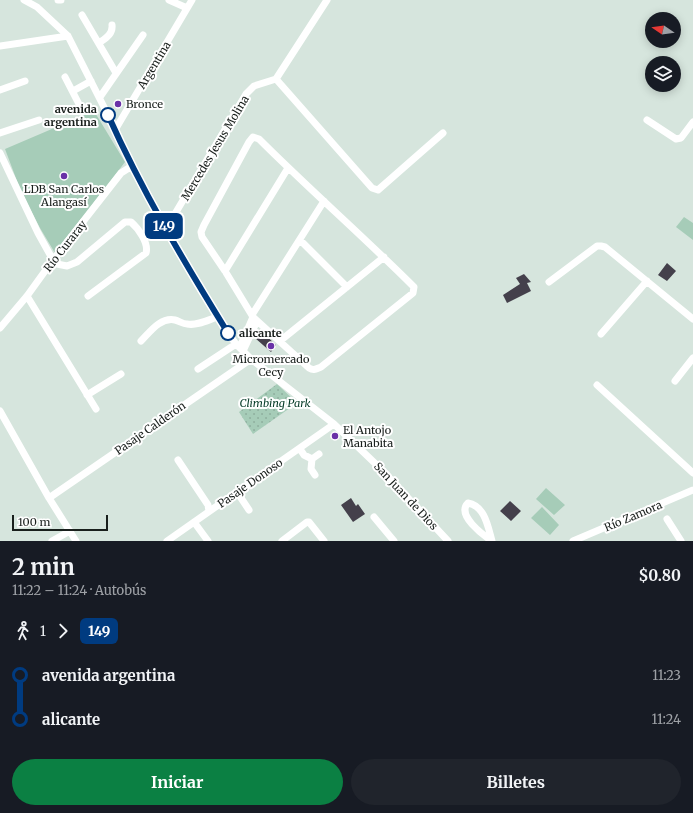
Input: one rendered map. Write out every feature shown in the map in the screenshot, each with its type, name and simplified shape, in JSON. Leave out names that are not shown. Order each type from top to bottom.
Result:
[{"type":"street","name":"San Juan de Dios","points":[[24,0],[37,7],[68,36],[100,98],[132,166],[166,229],[197,284],[218,317],[240,347],[251,359],[334,424],[382,470],[448,541]]},
{"type":"street","points":[[169,0],[187,8]]},
{"type":"street","name":"Argentina","points":[[115,130],[192,0]]},
{"type":"street","points":[[327,0],[276,79],[372,188],[378,190],[443,133]]},
{"type":"street","points":[[82,15],[116,73]]},
{"type":"street","points":[[99,43],[110,34],[112,25]]},
{"type":"street","points":[[100,98],[143,35]]},
{"type":"street","points":[[0,46],[68,36]]},
{"type":"street","points":[[65,77],[82,110]]},
{"type":"street","name":"Mercedes Jesus Molina","points":[[166,229],[246,94],[254,86],[276,79]]},
{"type":"street","points":[[0,90],[25,81]]},
{"type":"street","points":[[73,91],[91,81]]},
{"type":"street","points":[[0,133],[38,120]]},
{"type":"street","points":[[647,120],[676,139],[680,138],[693,122]]},
{"type":"street","points":[[253,137],[259,139],[324,201],[414,287],[413,293],[316,370],[313,370],[254,318],[202,237],[201,232],[253,137]]},
{"type":"street","points":[[0,153],[38,233],[53,260],[62,266],[71,265],[88,254],[120,225],[128,221],[133,223],[146,244],[148,248],[146,253],[88,296]]},
{"type":"street","name":"Río Curaray","points":[[0,328],[27,296],[53,260],[121,173],[132,166]]},
{"type":"street","points":[[225,271],[288,168]]},
{"type":"street","points":[[198,369],[240,347],[254,318],[324,201]]},
{"type":"street","points":[[300,240],[347,287]]},
{"type":"street","points":[[549,282],[597,246],[605,247],[693,319]]},
{"type":"street","points":[[280,341],[384,257]]},
{"type":"street","points":[[601,334],[647,281]]},
{"type":"street","points":[[27,296],[96,409]]},
{"type":"street","points":[[141,341],[156,325],[166,321],[174,320],[186,324],[194,324],[218,317]]},
{"type":"street","points":[[675,381],[693,358]]},
{"type":"street","name":"Pasaje Calderón","points":[[49,498],[251,359]]},
{"type":"street","points":[[87,395],[121,374]]},
{"type":"street","points":[[597,385],[693,473]]},
{"type":"street","points":[[0,411],[49,498],[76,541]]},
{"type":"street","name":"Pasaje Donoso","points":[[167,541],[334,424]]},
{"type":"street","points":[[300,449],[304,455],[312,459]]},
{"type":"street","points":[[315,475],[311,469],[312,459],[319,454]]},
{"type":"street","points":[[178,460],[208,505],[209,511]]},
{"type":"street","name":"Río Zamora","points":[[573,541],[693,490]]},
{"type":"street","points":[[237,492],[249,510]]},
{"type":"street","points":[[468,502],[474,504],[482,513],[487,522],[492,541],[478,531],[469,520],[464,510],[465,505],[468,502]]},
{"type":"street","points":[[374,518],[394,541]]},
{"type":"street","points":[[667,519],[681,541]]},
{"type":"street","points":[[194,522],[208,541]]},
{"type":"street","points":[[282,541],[309,522],[324,541]]},
{"type":"street","points":[[52,541],[70,531]]},
{"type":"green space","name":"LDB San Carlos Alangasí","points":[[94,111],[125,162],[55,253],[20,189],[5,149]]},
{"type":"green space","points":[[684,217],[693,223],[693,240],[676,227]]},
{"type":"green space","name":"Climbing Park","points":[[277,384],[297,403],[253,434],[239,412]]},
{"type":"green space","points":[[546,488],[565,505],[554,515],[536,499]]},
{"type":"green space","points":[[542,507],[559,525],[550,535],[531,518]]},
{"type":"building","points":[[667,263],[676,271],[667,281],[658,275]]},
{"type":"building","points":[[524,274],[531,282],[527,283],[531,291],[507,303],[503,295],[520,284],[516,278]]},
{"type":"building","points":[[259,329],[276,345],[271,352],[255,338]]},
{"type":"building","points":[[351,498],[356,506],[358,504],[365,514],[353,522],[341,505]]},
{"type":"building","points":[[510,501],[521,511],[511,521],[500,511]]},
{"type":"bus line","name":"149","points":[[108,115],[132,166],[166,229],[197,284],[228,333]]},
{"type":"place","name":"Bronce","points":[[118,104]]},
{"type":"place","name":"avenida argentina","points":[[108,115]]},
{"type":"place","name":"LDB San Carlos Alangasí","points":[[64,176]]},
{"type":"place","name":"alicante","points":[[228,333]]},
{"type":"place","name":"Micromercado Cecy","points":[[271,346]]},
{"type":"place","name":"El Antojo Manabita","points":[[335,436]]}]
